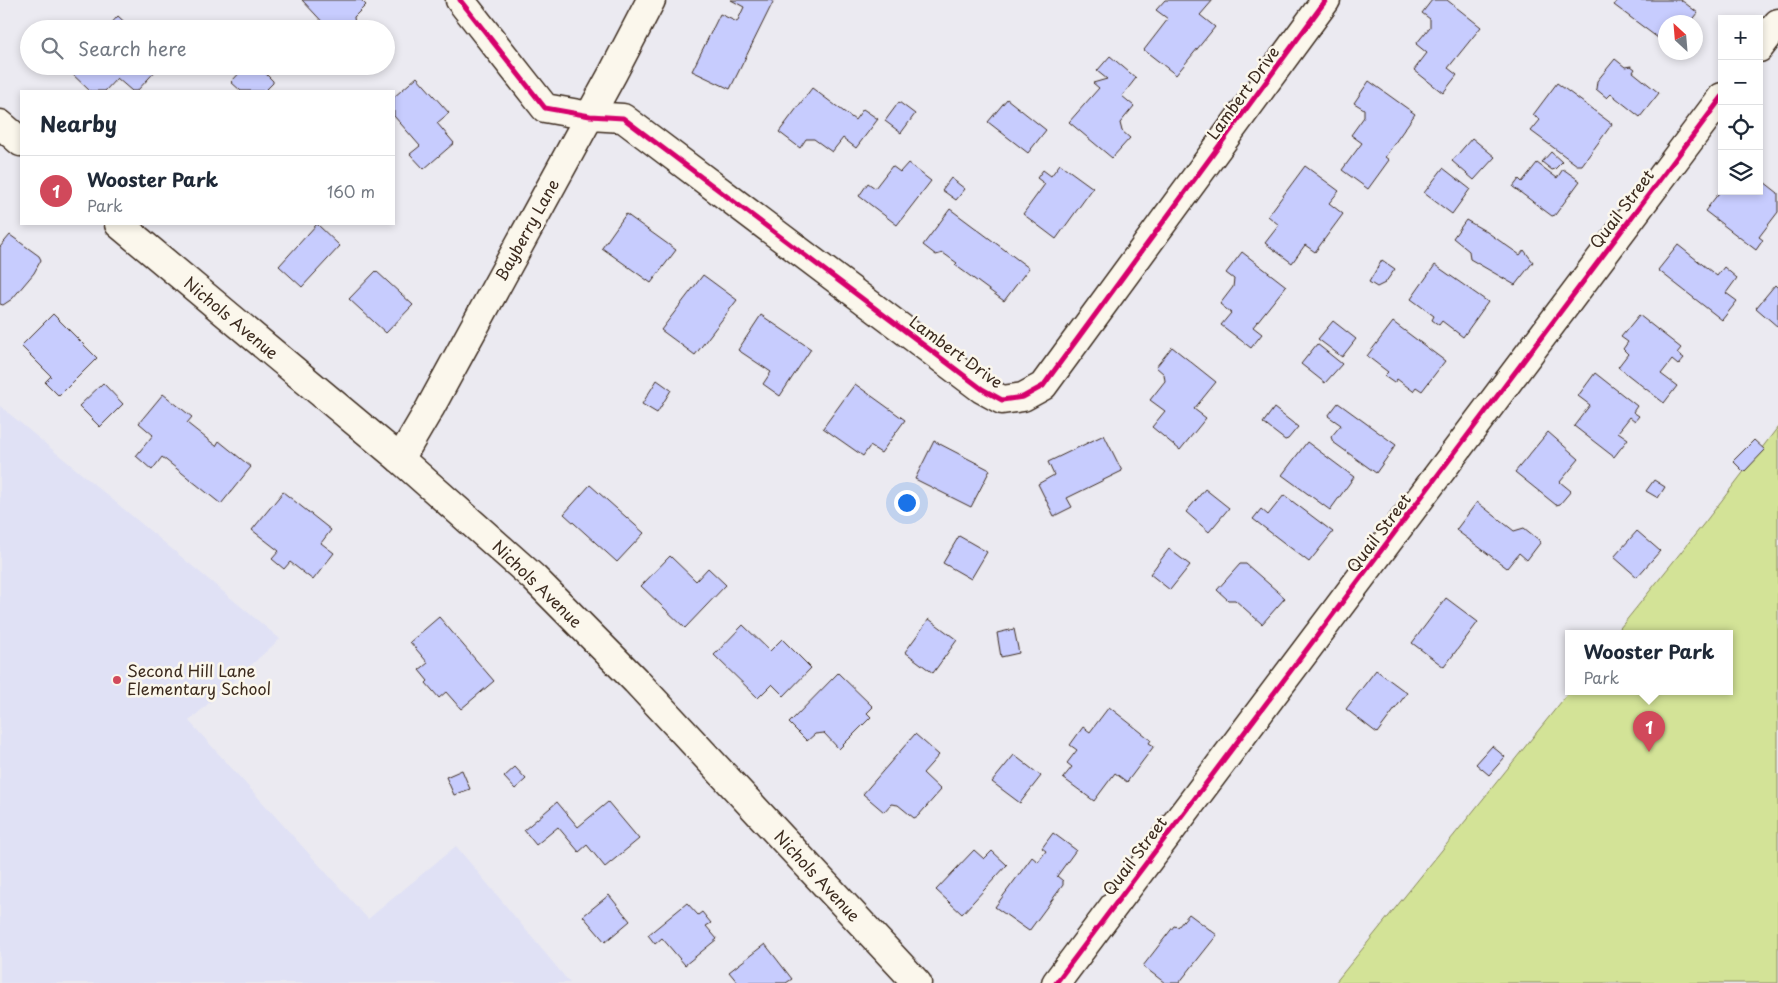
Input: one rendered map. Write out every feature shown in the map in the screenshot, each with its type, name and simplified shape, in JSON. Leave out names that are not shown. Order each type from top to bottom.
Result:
[{"type":"street","name":"Lambert Drive","points":[[460,0],[545,108],[590,116],[623,118],[982,389],[1002,400],[1023,397],[1043,386],[1326,0]]},
{"type":"street","name":"Bayberry Lane","points":[[400,459],[435,399],[590,116],[651,0]]},
{"type":"street","points":[[1763,43],[1778,23]]},
{"type":"street","name":"Quail Street","points":[[1056,983],[1718,103]]},
{"type":"street","points":[[0,124],[20,141]]},
{"type":"street","name":"Nichols Avenue","points":[[120,225],[400,459],[534,578],[630,674],[917,983]]},
{"type":"shaded area","name":"Second Hill Lane Elementary School","points":[[0,406],[280,639],[189,721],[368,919],[456,846],[570,983],[0,983]]},
{"type":"green space","points":[[1778,427],[1778,983],[1335,983],[1567,695],[1733,695],[1733,630],[1618,630]]},
{"type":"building","points":[[302,0],[361,0],[366,5],[354,17],[354,20],[321,20]]},
{"type":"building","points":[[731,0],[774,0],[730,89],[692,71],[720,14],[737,22],[744,7]]},
{"type":"building","points":[[1165,0],[1213,0],[1200,15],[1215,27],[1176,75],[1144,50],[1168,19],[1156,10]]},
{"type":"building","points":[[1432,0],[1447,0],[1481,27],[1448,68],[1457,75],[1443,93],[1414,70],[1427,53],[1416,44],[1430,27],[1430,19],[1422,13]]},
{"type":"building","points":[[1618,0],[1681,0],[1698,13],[1696,15],[1658,15],[1658,38],[1614,5]]},
{"type":"building","points":[[118,16],[122,20],[114,20]]},
{"type":"building","points":[[1110,56],[1136,78],[1122,96],[1134,106],[1120,123],[1122,131],[1130,138],[1112,158],[1069,122],[1099,88],[1093,83],[1107,79],[1097,71]]},
{"type":"building","points":[[1615,59],[1625,67],[1631,66],[1635,69],[1633,72],[1659,93],[1640,117],[1611,94],[1607,98],[1596,89],[1597,81]]},
{"type":"building","points":[[73,75],[152,75],[138,90],[131,90],[117,78],[106,90],[89,90]]},
{"type":"building","points":[[238,75],[267,75],[273,83],[266,90],[240,90],[231,82]]},
{"type":"building","points":[[417,77],[449,113],[437,123],[454,143],[424,169],[410,154],[420,146],[395,117],[395,96]]},
{"type":"building","points":[[1369,81],[1415,114],[1385,157],[1389,160],[1368,189],[1342,170],[1362,143],[1351,135],[1364,117],[1364,109],[1354,103]]},
{"type":"building","points":[[1557,83],[1612,124],[1582,165],[1577,165],[1531,131],[1540,120],[1533,115]]},
{"type":"building","points":[[812,88],[855,120],[863,109],[878,119],[856,148],[843,138],[832,152],[814,139],[806,139],[800,148],[779,132]]},
{"type":"building","points":[[1007,99],[1046,130],[1028,153],[988,122]]},
{"type":"building","points":[[899,102],[915,114],[901,133],[885,121]]},
{"type":"building","points":[[1472,138],[1495,157],[1474,180],[1452,161]]},
{"type":"building","points":[[1551,152],[1562,162],[1552,170],[1542,162]]},
{"type":"building","points":[[908,163],[931,181],[897,225],[859,196],[868,183],[875,188],[892,166],[900,172]]},
{"type":"building","points":[[1537,163],[1557,178],[1563,169],[1580,181],[1555,215],[1552,216],[1513,187],[1519,179],[1522,182]]},
{"type":"building","points":[[1060,164],[1093,188],[1056,239],[1023,214],[1045,184],[1037,178],[1043,170],[1051,176]]},
{"type":"building","points":[[1305,166],[1339,191],[1329,203],[1343,214],[1315,252],[1305,245],[1292,263],[1265,243],[1279,225],[1268,216]]},
{"type":"building","points":[[1443,168],[1470,189],[1452,214],[1424,193]]},
{"type":"building","points":[[951,178],[965,189],[956,200],[942,190]]},
{"type":"building","points":[[1763,181],[1778,193],[1778,212],[1759,237],[1763,240],[1756,250],[1705,211],[1718,194],[1763,195]]},
{"type":"building","points":[[950,209],[1029,268],[1004,301],[955,265],[957,263],[943,253],[936,255],[923,245]]},
{"type":"building","points":[[626,214],[676,250],[651,283],[602,248]]},
{"type":"building","points":[[1466,220],[1520,255],[1524,250],[1533,262],[1515,285],[1470,259],[1469,251],[1453,238]]},
{"type":"building","points":[[316,225],[340,246],[302,287],[279,266]]},
{"type":"building","points":[[10,235],[39,256],[41,260],[34,273],[12,299],[3,305],[0,304],[0,247]]},
{"type":"building","points":[[1678,245],[1717,276],[1724,267],[1737,278],[1726,293],[1737,301],[1722,320],[1658,270]]},
{"type":"building","points":[[1242,252],[1286,286],[1253,327],[1262,334],[1251,348],[1221,325],[1231,313],[1220,304],[1233,287],[1234,279],[1226,273]]},
{"type":"building","points":[[1382,260],[1395,269],[1385,283],[1377,287],[1369,282]]},
{"type":"building","points":[[1435,265],[1488,302],[1463,337],[1442,321],[1439,325],[1432,320],[1434,316],[1411,299]]},
{"type":"building","points":[[376,271],[413,305],[386,333],[349,299]]},
{"type":"building","points":[[703,275],[737,300],[695,355],[661,330]]},
{"type":"building","points":[[1775,285],[1778,288],[1778,327],[1756,308]]},
{"type":"building","points":[[53,314],[97,358],[59,396],[45,382],[51,376],[21,346]]},
{"type":"building","points":[[761,315],[811,349],[780,396],[763,384],[771,372],[738,350]]},
{"type":"building","points":[[1639,315],[1681,348],[1677,353],[1684,358],[1678,365],[1672,360],[1661,374],[1677,386],[1664,403],[1618,367],[1628,354],[1623,349],[1628,342],[1621,337]]},
{"type":"building","points":[[1333,321],[1356,339],[1342,357],[1318,339]]},
{"type":"building","points":[[1393,322],[1445,361],[1422,391],[1416,387],[1413,391],[1397,379],[1394,383],[1384,376],[1388,372],[1367,356]]},
{"type":"building","points":[[1317,344],[1342,364],[1325,383],[1301,364]]},
{"type":"building","points":[[1172,347],[1216,382],[1194,409],[1206,418],[1180,450],[1152,427],[1165,411],[1150,400],[1165,381],[1164,374],[1156,367]]},
{"type":"building","points":[[1595,373],[1637,406],[1633,412],[1639,416],[1635,421],[1630,417],[1618,432],[1628,439],[1614,457],[1574,426],[1590,405],[1578,396]]},
{"type":"building","points":[[657,380],[671,390],[657,413],[642,404]]},
{"type":"building","points":[[103,383],[123,404],[100,427],[79,406]]},
{"type":"building","points":[[855,384],[905,420],[881,453],[870,446],[863,456],[823,428]]},
{"type":"building","points":[[163,394],[192,417],[187,423],[216,446],[219,441],[251,467],[221,504],[162,457],[152,470],[136,456],[153,435],[139,423]]},
{"type":"building","points":[[1338,403],[1396,445],[1376,473],[1333,442],[1331,437],[1341,425],[1328,416]]},
{"type":"building","points":[[1274,408],[1298,427],[1288,439],[1285,440],[1263,423]]},
{"type":"building","points":[[1548,432],[1579,459],[1560,482],[1571,491],[1560,504],[1556,505],[1515,472]]},
{"type":"building","points":[[1104,435],[1122,471],[1067,498],[1072,507],[1054,516],[1038,484],[1054,475],[1048,462]]},
{"type":"building","points":[[1754,440],[1765,450],[1744,472],[1733,461]]},
{"type":"building","points":[[934,441],[990,470],[971,507],[915,479]]},
{"type":"building","points":[[1307,442],[1354,477],[1330,510],[1282,475]]},
{"type":"building","points":[[1654,480],[1665,487],[1658,498],[1646,491]]},
{"type":"building","points":[[590,485],[644,533],[617,562],[564,514]]},
{"type":"building","points":[[1205,489],[1229,508],[1209,532],[1186,512]]},
{"type":"building","points":[[283,492],[331,530],[321,543],[334,553],[313,580],[290,562],[284,569],[272,559],[279,551],[252,530]]},
{"type":"building","points":[[1284,495],[1333,532],[1309,562],[1253,519],[1261,509],[1268,515]]},
{"type":"building","points":[[1477,502],[1514,531],[1524,528],[1539,540],[1540,543],[1527,560],[1519,553],[1507,568],[1456,530]]},
{"type":"building","points":[[1637,531],[1660,551],[1637,577],[1614,557]]},
{"type":"building","points":[[959,536],[987,552],[971,579],[943,563]]},
{"type":"building","points":[[1169,549],[1190,565],[1170,590],[1150,574]]},
{"type":"building","points":[[670,556],[696,581],[708,568],[726,585],[685,628],[641,586]]},
{"type":"building","points":[[1240,564],[1246,564],[1285,598],[1262,624],[1235,600],[1228,600],[1217,590]]},
{"type":"building","points":[[1446,598],[1478,622],[1444,667],[1412,643]]},
{"type":"building","points":[[439,617],[494,681],[461,709],[446,692],[439,698],[426,683],[428,681],[419,670],[428,663],[410,642]]},
{"type":"building","points":[[929,619],[957,640],[933,673],[905,652]]},
{"type":"building","points":[[743,625],[770,651],[782,639],[811,668],[784,696],[772,684],[758,698],[714,655]]},
{"type":"building","points":[[1014,629],[1019,653],[1001,657],[997,633]]},
{"type":"building","points":[[1376,670],[1407,693],[1377,733],[1346,709]]},
{"type":"building","points":[[838,673],[873,707],[867,713],[871,717],[839,749],[824,733],[815,734],[807,741],[789,723]]},
{"type":"building","points":[[1109,707],[1151,740],[1149,743],[1154,746],[1127,782],[1115,773],[1094,801],[1063,778],[1072,767],[1067,763],[1077,750],[1070,745],[1083,727],[1090,732]]},
{"type":"building","points":[[915,734],[939,755],[923,773],[941,790],[914,818],[898,805],[891,804],[884,812],[863,794]]},
{"type":"building","points":[[1492,746],[1505,757],[1489,775],[1476,764]]},
{"type":"building","points":[[1014,755],[1041,776],[1020,803],[992,782]]},
{"type":"building","points":[[515,767],[526,779],[515,789],[504,777]]},
{"type":"building","points":[[462,770],[470,789],[454,795],[446,777]]},
{"type":"building","points":[[557,802],[578,827],[608,802],[639,839],[605,867],[587,845],[579,852],[558,827],[536,845],[524,830]]},
{"type":"building","points":[[1053,833],[1076,850],[1057,876],[1063,881],[1063,885],[1029,931],[995,907],[1032,857],[1038,862],[1046,851],[1042,848]]},
{"type":"building","points":[[974,850],[984,859],[992,851],[1007,865],[962,914],[936,890]]},
{"type":"building","points":[[609,895],[630,921],[605,942],[583,916]]},
{"type":"building","points":[[687,903],[698,915],[702,912],[711,923],[706,926],[717,939],[685,965],[662,938],[655,944],[648,935]]},
{"type":"building","points":[[1189,914],[1217,935],[1179,983],[1165,983],[1143,966],[1174,926],[1178,927]]},
{"type":"building","points":[[765,944],[792,979],[786,983],[738,983],[729,972]]},
{"type":"cycle path","points":[[460,0],[545,108],[590,116],[623,118],[982,389],[1002,400],[1023,397],[1043,386],[1326,0]]},
{"type":"cycle path","points":[[1056,983],[1718,102]]},
{"type":"place","name":"Second Hill Lane Elementary School","points":[[117,680]]},
{"type":"place","name":"Wooster Park","points":[[1649,752]]}]
